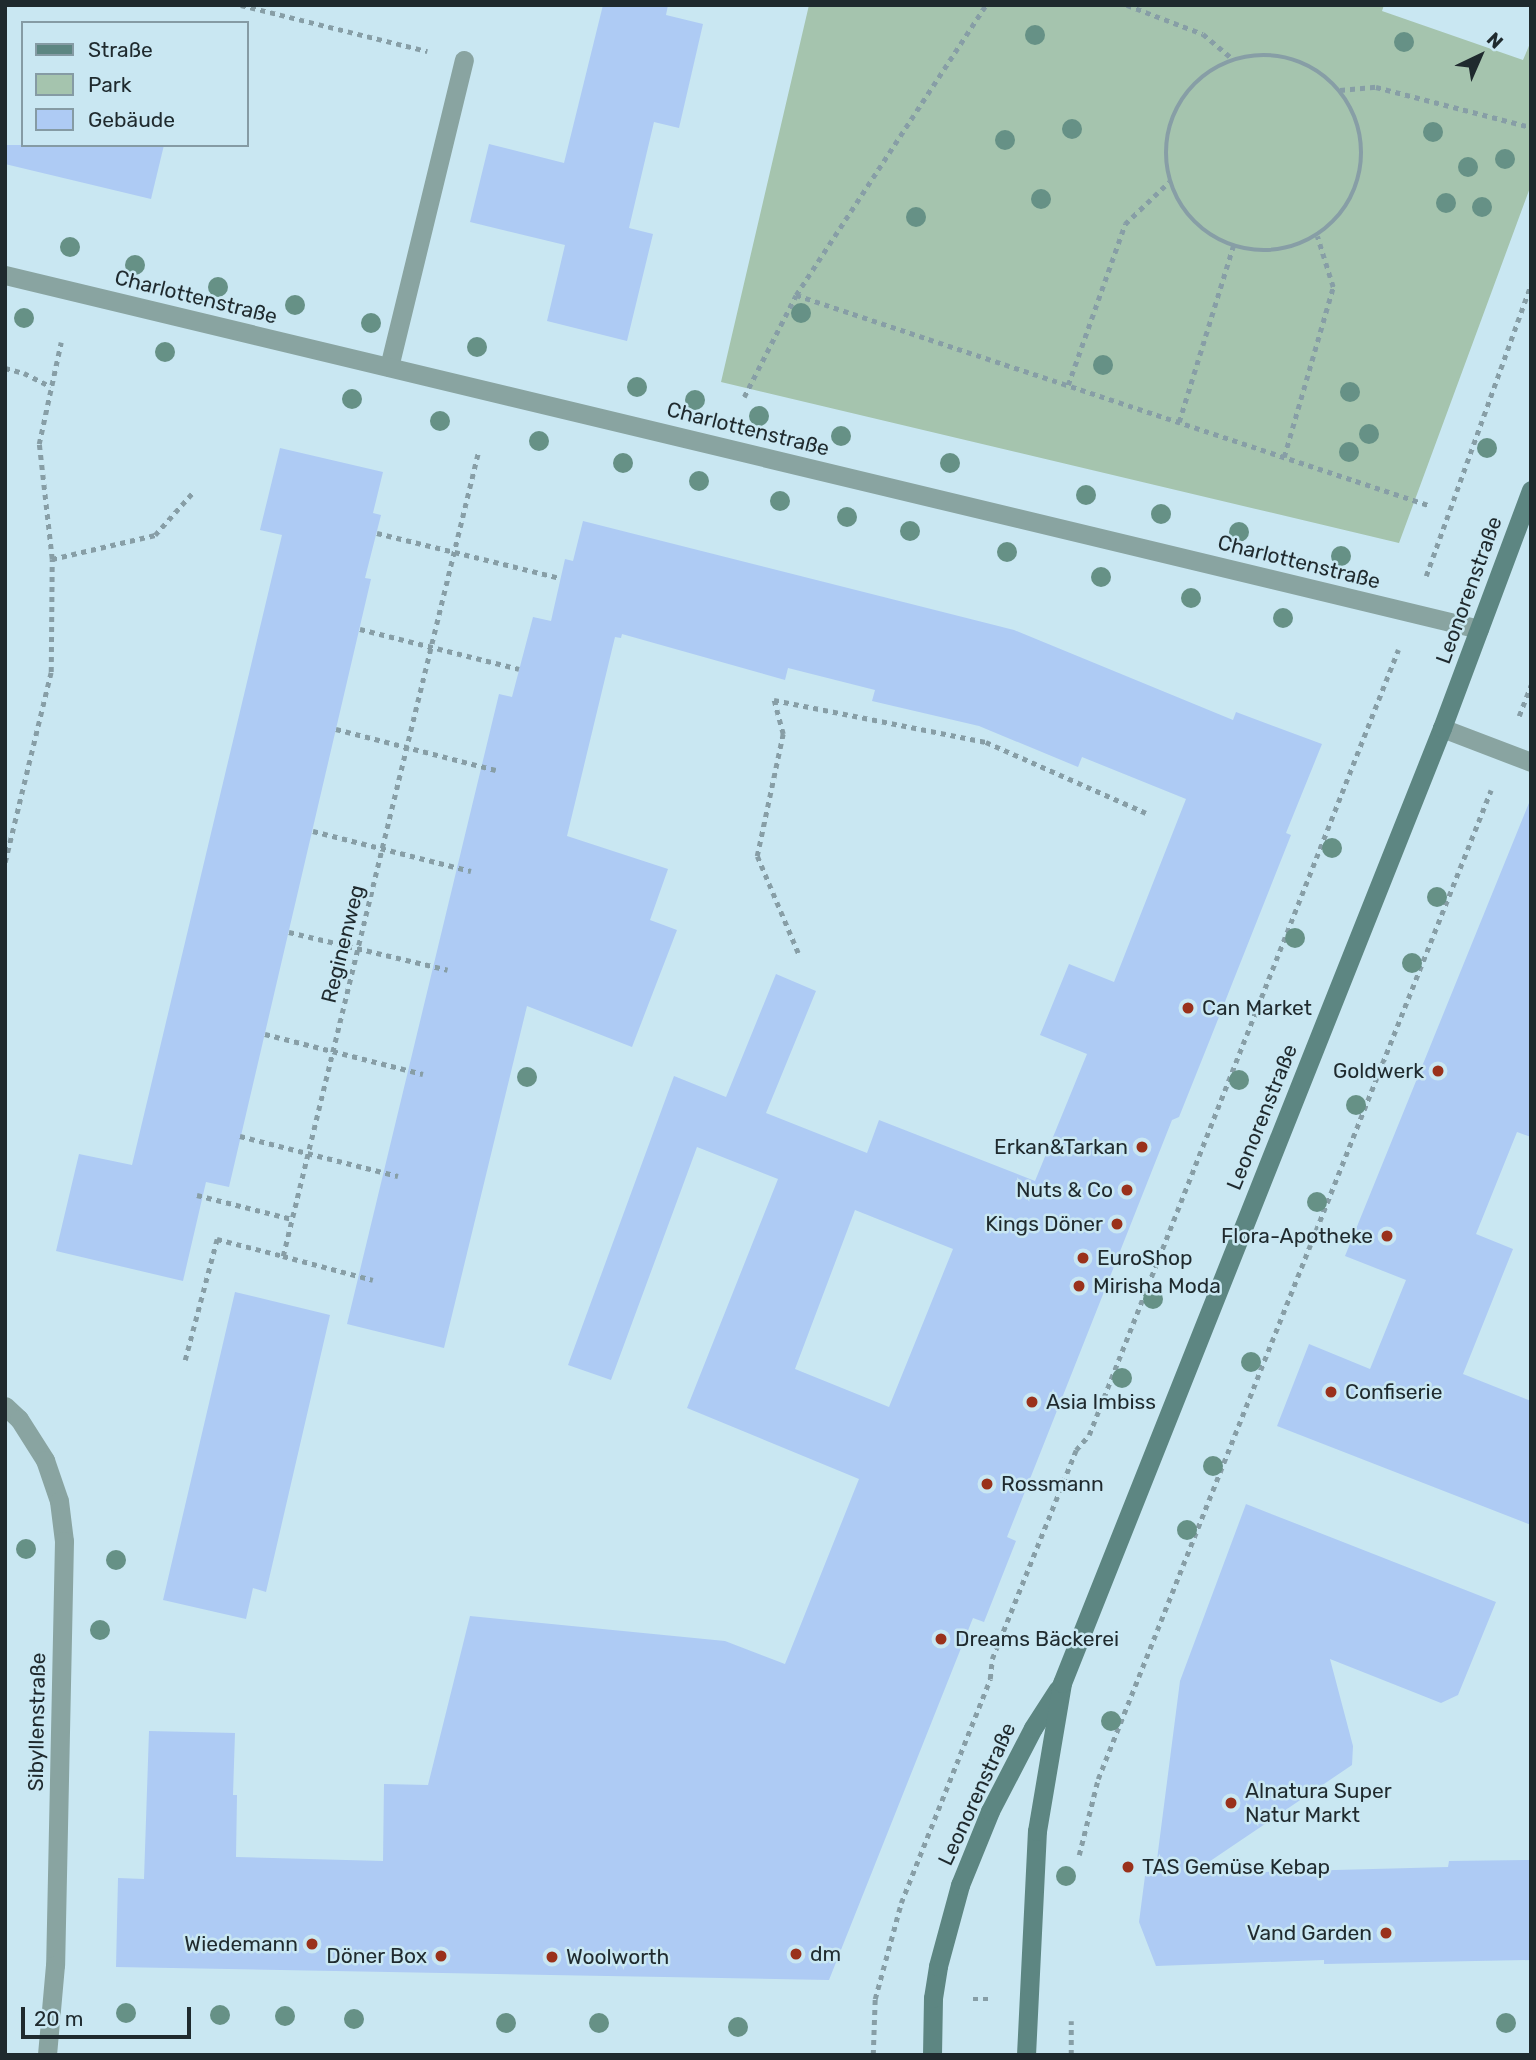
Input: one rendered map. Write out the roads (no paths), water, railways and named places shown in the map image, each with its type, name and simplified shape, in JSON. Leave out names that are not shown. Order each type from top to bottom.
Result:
[{"type":"main road","name":"Leonorenstraße","points":[[932,2055],[933,1998],[938,1966],[960,1885],[990,1811],[1033,1728],[1062,1683],[1442,728],[1531,489]]},
{"type":"main road","name":"Leonorenstraße","points":[[1026,2055],[1037,1831],[1062,1683]]},
{"type":"street","points":[[388,367],[464,60]]},
{"type":"street","name":"Charlottenstraße","points":[[5,275],[1479,629]]},
{"type":"street","points":[[1442,728],[1531,762]]},
{"type":"street","name":"Sibyllenstraße","points":[[5,1406],[19,1419],[45,1460],[59,1501],[64,1541],[55,1965],[47,2055]]},
{"type":"place","name":"Can Market","points":[[1188,1008]]},
{"type":"place","name":"Goldwerk","points":[[1438,1071]]},
{"type":"place","name":"Erkan&Tarkan","points":[[1142,1147]]},
{"type":"place","name":"Nuts & Co","points":[[1127,1190]]},
{"type":"place","name":"Kings Döner","points":[[1117,1224]]},
{"type":"place","name":"Flora-Apotheke","points":[[1387,1236]]},
{"type":"place","name":"EuroShop","points":[[1083,1258]]},
{"type":"place","name":"Mirisha Moda","points":[[1079,1286]]},
{"type":"place","name":"Confiserie","points":[[1331,1392]]},
{"type":"place","name":"Asia Imbiss","points":[[1032,1402]]},
{"type":"place","name":"Rossmann","points":[[987,1484]]},
{"type":"place","name":"Dreams Bäckerei","points":[[941,1639]]},
{"type":"place","name":"Alnatura Super Natur Markt","points":[[1231,1803]]},
{"type":"place","name":"TAS Gemüse Kebap","points":[[1128,1867]]},
{"type":"place","name":"Vand Garden","points":[[1386,1933]]},
{"type":"place","name":"Wiedemann","points":[[312,1944]]},
{"type":"place","name":"dm","points":[[796,1954]]},
{"type":"place","name":"Döner Box","points":[[441,1956]]},
{"type":"place","name":"Woolworth","points":[[552,1957]]}]
